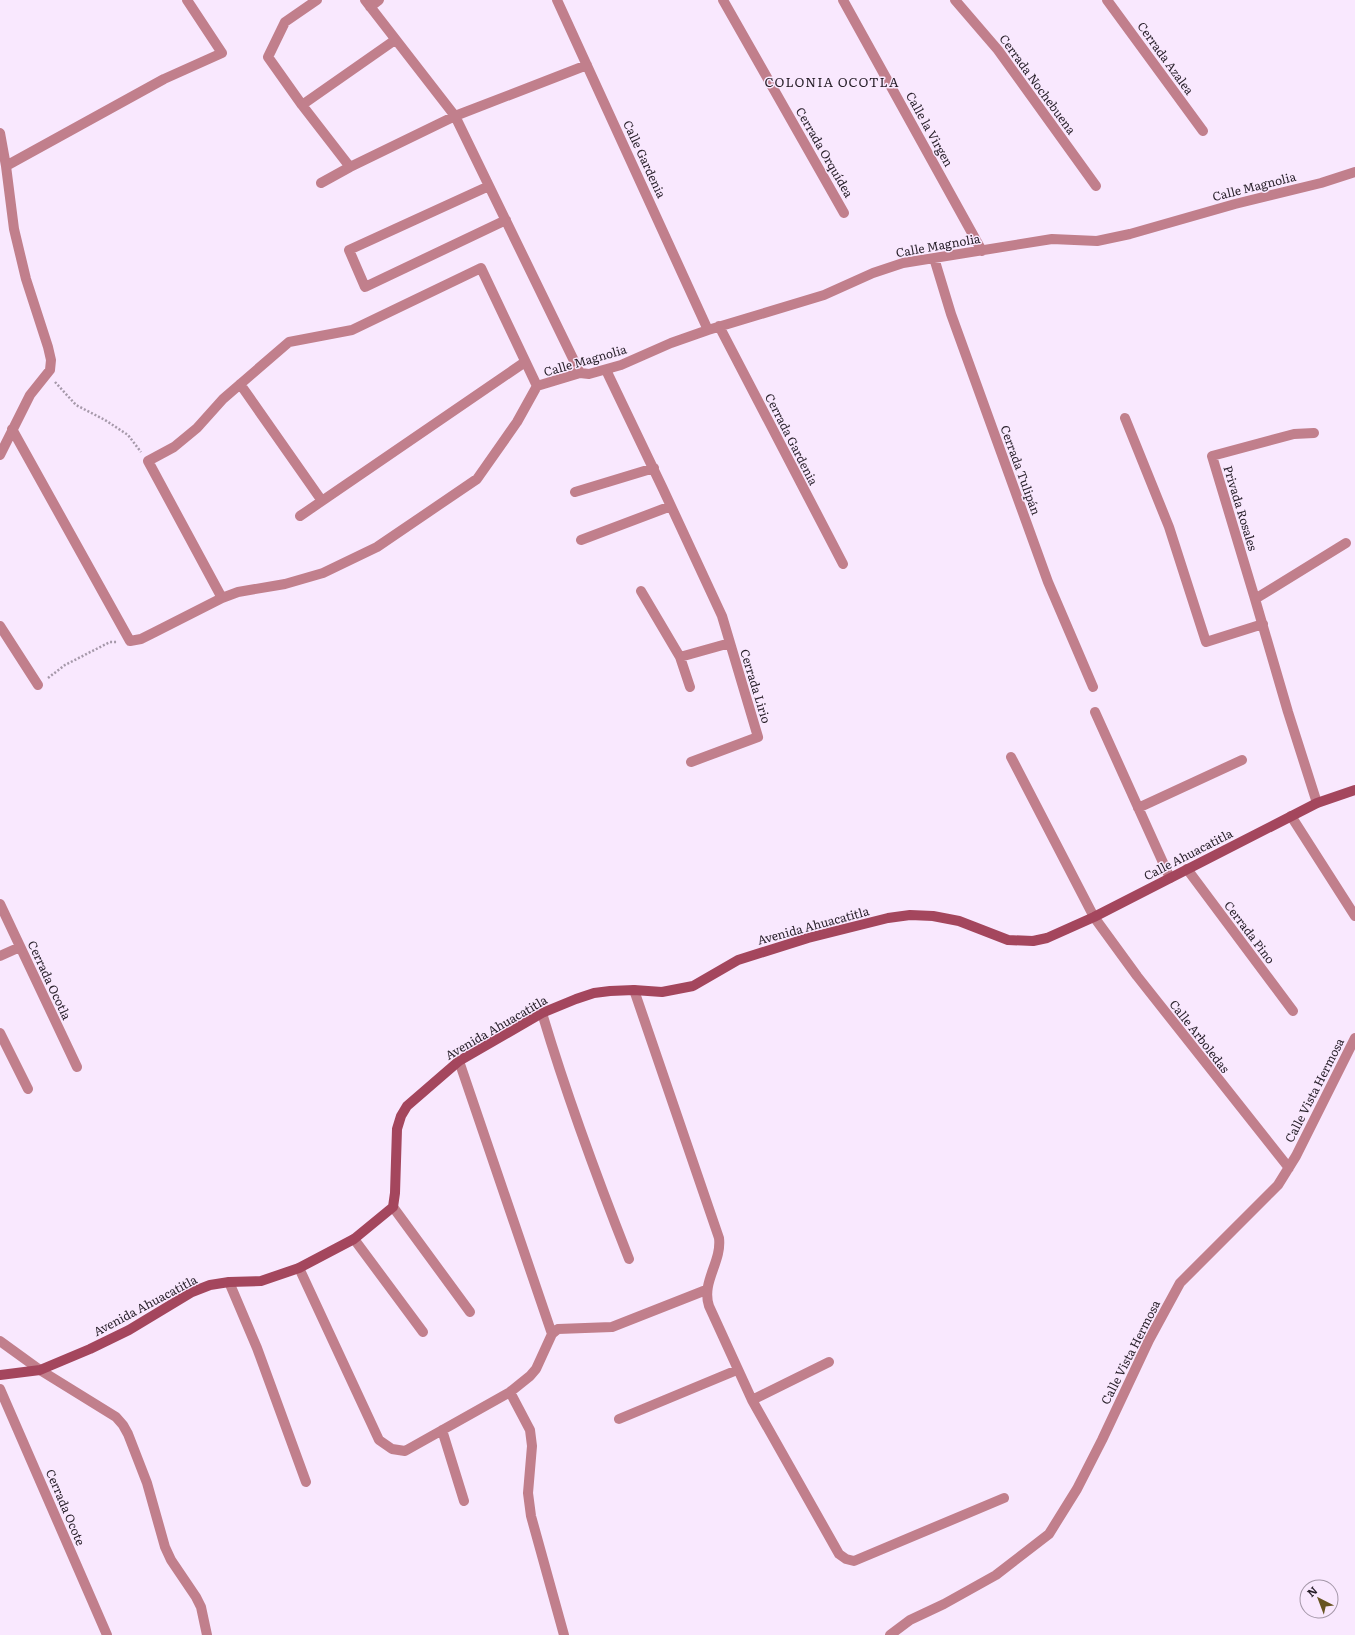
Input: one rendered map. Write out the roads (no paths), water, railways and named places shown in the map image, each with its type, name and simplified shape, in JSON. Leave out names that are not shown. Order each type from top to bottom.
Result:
[{"type":"street","points":[[6,166],[164,79],[222,53],[186,0]]},
{"type":"street","points":[[317,0],[285,22],[268,57],[302,105],[350,167]]},
{"type":"street","points":[[380,0],[367,4],[455,116],[580,373]]},
{"type":"street","name":"Calle Gardenia","points":[[557,0],[708,330]]},
{"type":"street","name":"Cerrada Orquídea","points":[[723,0],[844,213]]},
{"type":"street","name":"Calle la Virgen","points":[[843,0],[982,250]]},
{"type":"street","name":"Cerrada Nochebuena","points":[[955,0],[998,50],[1096,186]]},
{"type":"street","name":"Cerrada Azalea","points":[[1107,0],[1202,132]]},
{"type":"street","points":[[302,105],[395,40]]},
{"type":"street","points":[[321,183],[350,167],[455,116],[587,65]]},
{"type":"street","points":[[0,133],[14,229],[26,279],[48,346],[51,360],[50,370],[30,395],[0,455]]},
{"type":"street","name":"Calle Magnolia","points":[[537,386],[580,373],[589,374],[606,370],[719,326],[824,295],[873,273],[904,263],[1052,239],[1097,241],[1130,234],[1235,204],[1321,183],[1355,172]]},
{"type":"street","points":[[489,186],[349,250],[365,287],[506,220]]},
{"type":"street","name":"Cerrada Tulipán","points":[[934,258],[951,314],[1048,582],[1093,687]]},
{"type":"street","points":[[12,429],[130,641],[141,639],[222,598],[238,592],[285,584],[323,573],[377,547],[477,479],[517,422],[537,386],[480,268],[352,330],[289,342],[223,399],[197,428],[174,447],[148,461],[222,598]]},
{"type":"street","name":"Cerrada Gardenia","points":[[719,326],[843,564]]},
{"type":"street","points":[[300,516],[525,362]]},
{"type":"street","name":"Cerrada Lirio","points":[[606,370],[654,468],[722,616],[758,737],[691,762]]},
{"type":"street","points":[[240,384],[322,500]]},
{"type":"street","points":[[1125,418],[1169,527],[1206,642],[1263,624]]},
{"type":"street","name":"Privada Rosales","points":[[1314,432],[1294,434],[1212,456],[1288,712],[1317,803]]},
{"type":"street","points":[[575,492],[654,468]]},
{"type":"street","points":[[581,540],[671,506]]},
{"type":"street","points":[[1255,599],[1346,543]]},
{"type":"street","points":[[641,591],[680,657],[690,687]]},
{"type":"street","points":[[0,626],[38,685]]},
{"type":"street","name":"Cerrada Lirio","points":[[680,657],[730,642]]},
{"type":"street","points":[[1096,712],[1170,878]]},
{"type":"street","name":"Calle Arboledas","points":[[1011,757],[1094,918],[1137,976],[1289,1168]]},
{"type":"street","points":[[1138,808],[1242,760]]},
{"type":"street","name":"Calle Ahuacatitla","points":[[1034,941],[1047,938],[1094,918],[1317,803],[1355,790]]},
{"type":"street","points":[[1291,816],[1355,916]]},
{"type":"street","name":"Cerrada Pino","points":[[1188,869],[1293,1011]]},
{"type":"street","name":"Cerrada Ocotla","points":[[0,904],[77,1067]]},
{"type":"street","name":"Avenida Ahuacatitla","points":[[0,1375],[40,1370],[112,1339],[192,1292],[210,1285],[229,1282],[261,1281],[299,1268],[354,1239],[393,1207],[395,1193],[397,1129],[401,1116],[415,1098],[459,1061],[542,1013],[576,998],[594,993],[610,991],[634,990],[662,992],[693,986],[738,960],[808,938],[888,918],[933,916],[958,921],[1008,940],[1034,941]]},
{"type":"street","points":[[0,956],[20,947]]},
{"type":"street","points":[[634,990],[719,1238],[720,1246],[718,1255],[706,1290],[709,1306],[752,1400],[839,1554],[846,1559],[854,1561],[1004,1498]]},
{"type":"street","points":[[542,1013],[557,1065],[595,1172],[629,1259]]},
{"type":"street","points":[[0,1033],[28,1089]]},
{"type":"street","name":"Calle Vista Hermosa","points":[[890,1635],[910,1620],[944,1604],[996,1575],[1049,1534],[1077,1489],[1102,1440],[1148,1340],[1180,1283],[1278,1185],[1289,1168],[1355,1038]]},
{"type":"street","points":[[459,1061],[552,1334]]},
{"type":"street","points":[[393,1207],[470,1312]]},
{"type":"street","points":[[354,1239],[423,1332]]},
{"type":"street","points":[[299,1268],[379,1440],[392,1449],[405,1451],[510,1392],[530,1376],[536,1369],[552,1334],[558,1329],[566,1327],[612,1327],[706,1290]]},
{"type":"street","points":[[229,1282],[257,1348],[306,1482]]},
{"type":"street","points":[[0,1342],[40,1370],[116,1417],[124,1425],[148,1483],[165,1547],[171,1560],[196,1597],[204,1617],[207,1635]]},
{"type":"street","points":[[752,1400],[829,1362]]},
{"type":"street","points":[[619,1419],[737,1370]]},
{"type":"street","name":"Cerrada Ocote","points":[[0,1390],[107,1635]]},
{"type":"street","points":[[510,1392],[530,1430],[532,1446],[528,1493],[531,1516],[564,1635]]},
{"type":"street","points":[[442,1430],[464,1502]]},
{"type":"district","name":"COLONIA OCOTLA","points":[[832,81]]}]
